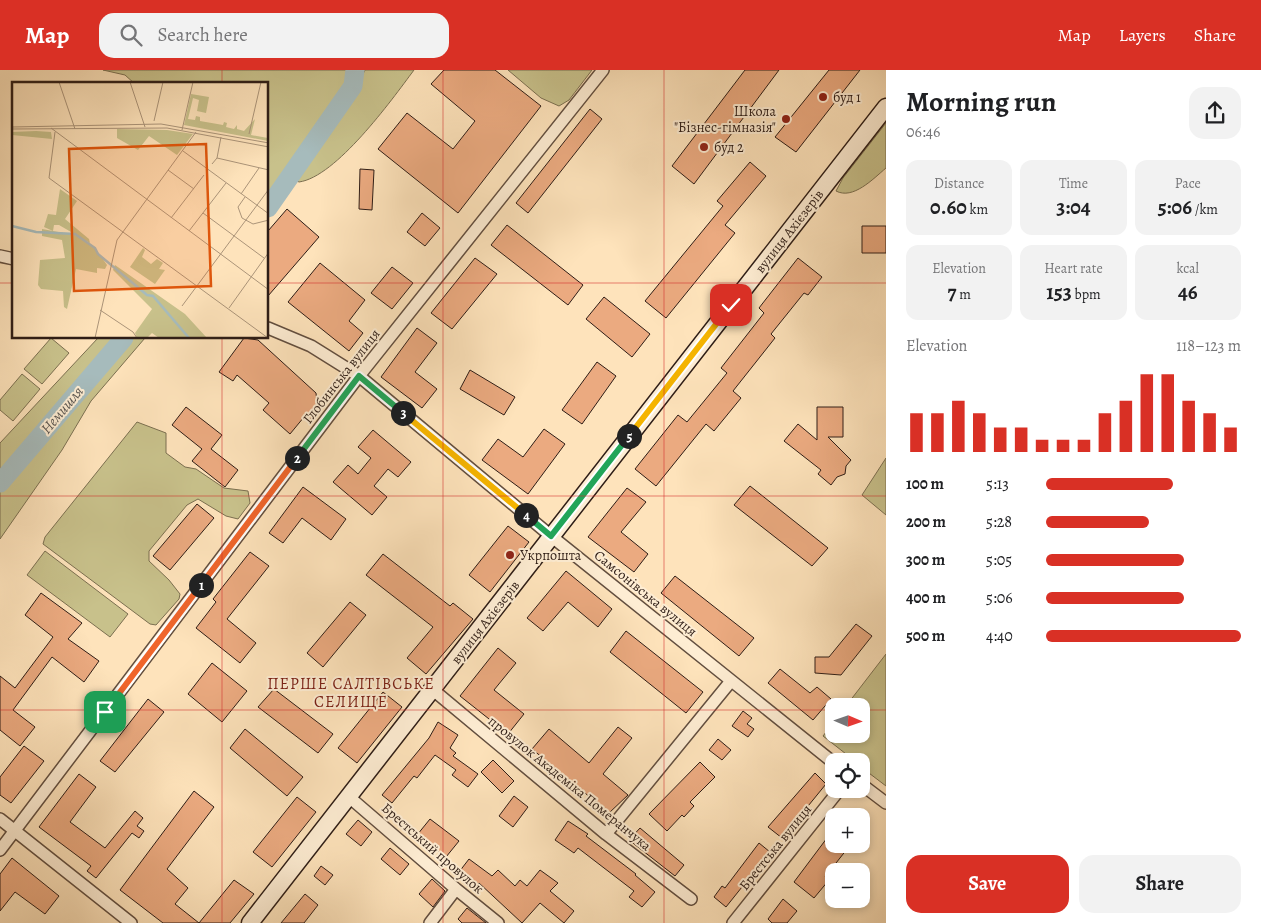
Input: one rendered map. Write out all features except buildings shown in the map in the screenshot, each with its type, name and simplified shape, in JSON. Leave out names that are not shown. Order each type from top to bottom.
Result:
[{"type":"main road","name":"вулиця Ахієзерів","points":[[250,923],[886,107]]},
{"type":"street","name":"Глобинська вулиця","points":[[0,850],[359,376],[603,70]]},
{"type":"street","name":"Самсонівська вулиця","points":[[269,328],[311,346],[359,376],[551,536],[825,756]]},
{"type":"street","points":[[606,834],[731,681]]},
{"type":"street","name":"провулок Академіка Померанчука","points":[[432,689],[606,834],[692,899]]},
{"type":"street","points":[[870,790],[886,802]]},
{"type":"street","name":"Брестський провулок","points":[[348,796],[498,923]]},
{"type":"street","name":"Брестська вулиця","points":[[733,923],[833,798]]},
{"type":"street","points":[[0,820],[131,923]]},
{"type":"street","points":[[430,923],[456,889]]},
{"type":"shaded area","points":[[103,70],[350,70],[346,87],[269,198],[269,82],[133,82],[125,75]]},
{"type":"shaded area","points":[[365,70],[414,70],[392,100],[346,153],[314,177],[299,182],[293,179],[352,96]]},
{"type":"shaded area","points":[[508,70],[592,70],[569,100],[559,106],[541,98]]},
{"type":"shaded area","points":[[886,123],[886,168],[856,191],[842,193],[836,191],[843,178]]},
{"type":"shaded area","points":[[50,339],[69,353],[42,384],[24,369]]},
{"type":"shaded area","points":[[97,339],[144,339],[91,401],[62,450],[0,539],[0,443]]},
{"type":"shaded area","points":[[22,374],[40,389],[13,421],[0,410],[0,400]]},
{"type":"shaded area","points":[[137,422],[166,433],[166,453],[185,467],[196,469],[224,488],[248,491],[250,503],[238,519],[226,516],[198,499],[187,505],[149,551],[149,561],[169,580],[180,594],[179,599],[156,625],[150,624],[43,544],[45,537]]},
{"type":"shaded area","points":[[886,458],[886,515],[862,495]]},
{"type":"shaded area","points":[[45,551],[128,614],[110,637],[27,575]]},
{"type":"shaded area","points":[[886,654],[886,786],[870,774],[870,753],[845,753],[832,743],[870,743],[870,698],[852,698]]},
{"type":"waterway","name":"Немишля","points":[[269,207],[353,86],[355,70]]},
{"type":"waterway","name":"Немишля","points":[[0,483],[123,339]]},
{"type":"place","name":"буд 1","points":[[823,97]]},
{"type":"place","name":"Школа \"Бізнес-гімназія\"","points":[[786,119]]},
{"type":"place","name":"буд 2","points":[[704,147]]},
{"type":"place","name":"Укрпошта","points":[[510,555]]},
{"type":"district","name":"ПЕРШЕ САЛТІВСЬКЕ СЕЛИЩЕ","points":[[351,692]]},
{"type":"route","points":[[105,712],[359,376],[551,536],[731,305]]}]
